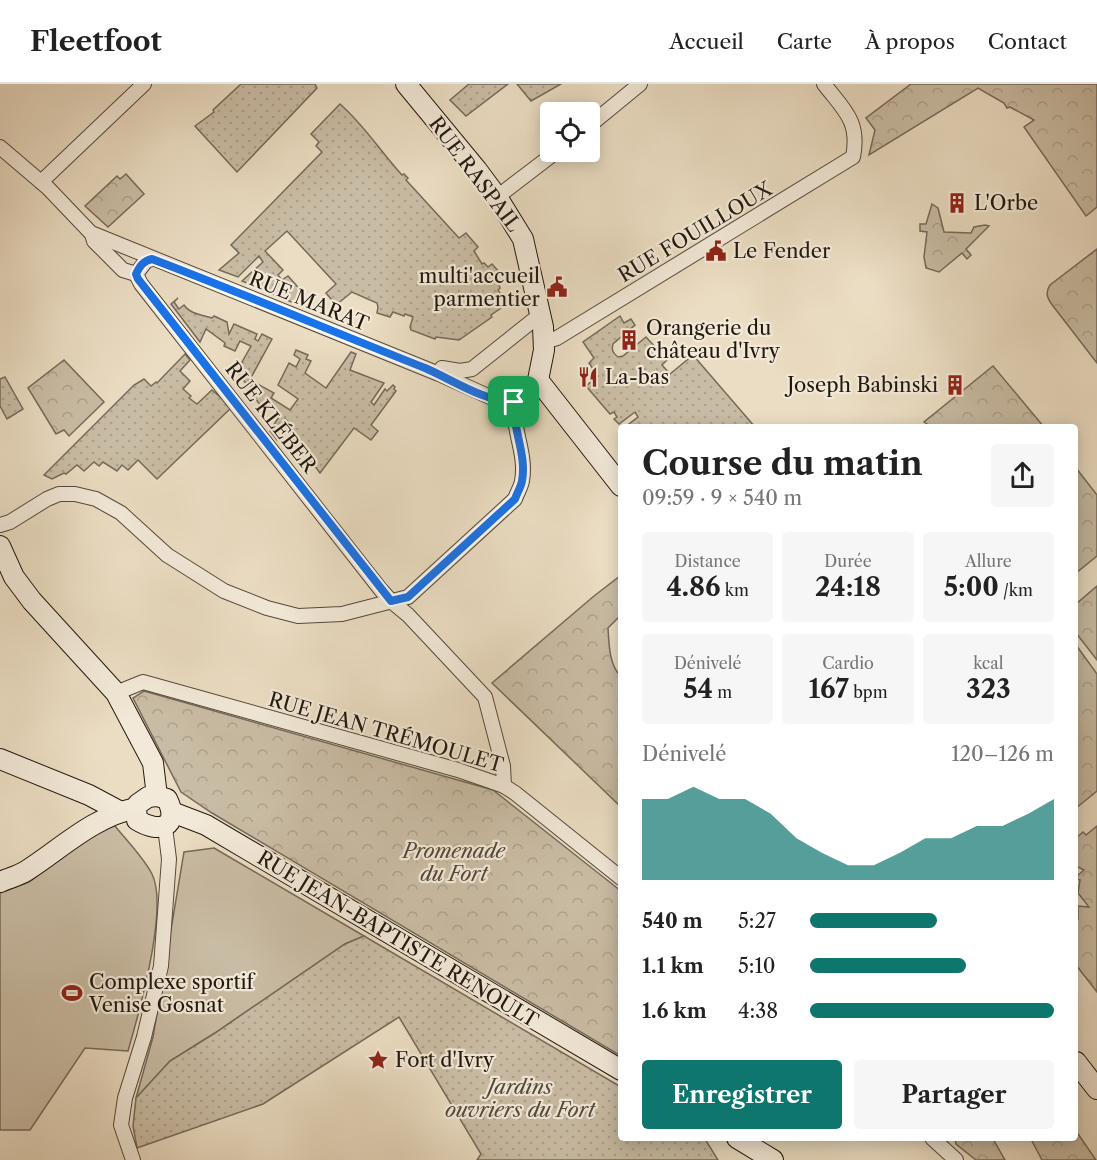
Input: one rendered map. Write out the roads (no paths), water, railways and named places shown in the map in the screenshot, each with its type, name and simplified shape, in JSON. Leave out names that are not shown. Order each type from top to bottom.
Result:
[{"type":"main road","name":"RUE RASPAIL","points":[[406,84],[477,170],[520,232],[541,315],[544,342],[538,380]]},
{"type":"main road","points":[[538,380],[618,482]]},
{"type":"main road","points":[[0,546],[14,577],[32,601],[116,693],[153,763],[157,796]]},
{"type":"main road","points":[[0,759],[128,810]]},
{"type":"main road","points":[[0,882],[24,872],[95,823],[128,810],[142,800],[157,796],[167,799],[169,820]]},
{"type":"main road","name":"RUE JEAN-BAPTISTE RENOULT","points":[[128,810],[137,820],[158,829],[169,820],[206,825],[618,1068]]},
{"type":"main road","points":[[1078,1065],[1097,1089]]},
{"type":"main road","points":[[742,1141],[773,1160]]},
{"type":"street","points":[[41,182],[144,84]]},
{"type":"street","points":[[600,117],[640,84]]},
{"type":"street","name":"RUE FOUILLOUX","points":[[544,342],[557,338],[854,157],[856,145],[853,121],[824,84]]},
{"type":"street","name":"RUE MARAT","points":[[0,147],[41,182],[91,232],[152,259],[439,374],[491,398],[501,402],[514,402]]},
{"type":"street","points":[[497,197],[543,162]]},
{"type":"street","name":"RUE MARAT","points":[[91,232],[94,241],[123,270],[136,274]]},
{"type":"street","points":[[136,274],[146,261],[152,259]]},
{"type":"street","name":"RUE KLÉBER","points":[[136,274],[141,284],[391,601],[408,615],[485,697],[503,766],[504,786]]},
{"type":"street","points":[[440,371],[442,368],[460,371],[472,369],[536,318]]},
{"type":"street","points":[[0,525],[10,522],[59,494],[75,494],[96,499],[120,513],[167,555],[224,591],[267,608],[298,616],[342,614],[408,597],[515,499],[522,481],[522,454],[513,418],[514,402],[526,394],[538,380]]},
{"type":"street","name":"RUE JEAN TRÉMOULET","points":[[116,693],[143,682],[458,770],[504,786],[516,793],[618,876]]},
{"type":"street","points":[[134,1160],[121,1125],[125,1098],[144,1037],[161,966],[169,820]]},
{"type":"street","points":[[935,1141],[956,1160]]},
{"type":"place","name":"L'Orbe","points":[[957,203]]},
{"type":"place","name":"Le Fender","points":[[716,251]]},
{"type":"place","name":"multi'accueil parmentier","points":[[557,287]]},
{"type":"place","name":"Orangerie du château d'Ivry","points":[[629,340]]},
{"type":"place","name":"La-bas","points":[[588,377]]},
{"type":"place","name":"Joseph Babinski","points":[[955,385]]},
{"type":"place","name":"Complexe sportif Venise Gosnat","points":[[72,993]]},
{"type":"place","name":"Fort d'Ivry","points":[[378,1060]]},
{"type":"park label","name":"Promenade du Fort","points":[[454,862]]},
{"type":"park label","name":"Jardins ouvriers du Fort","points":[[520,1098]]}]
